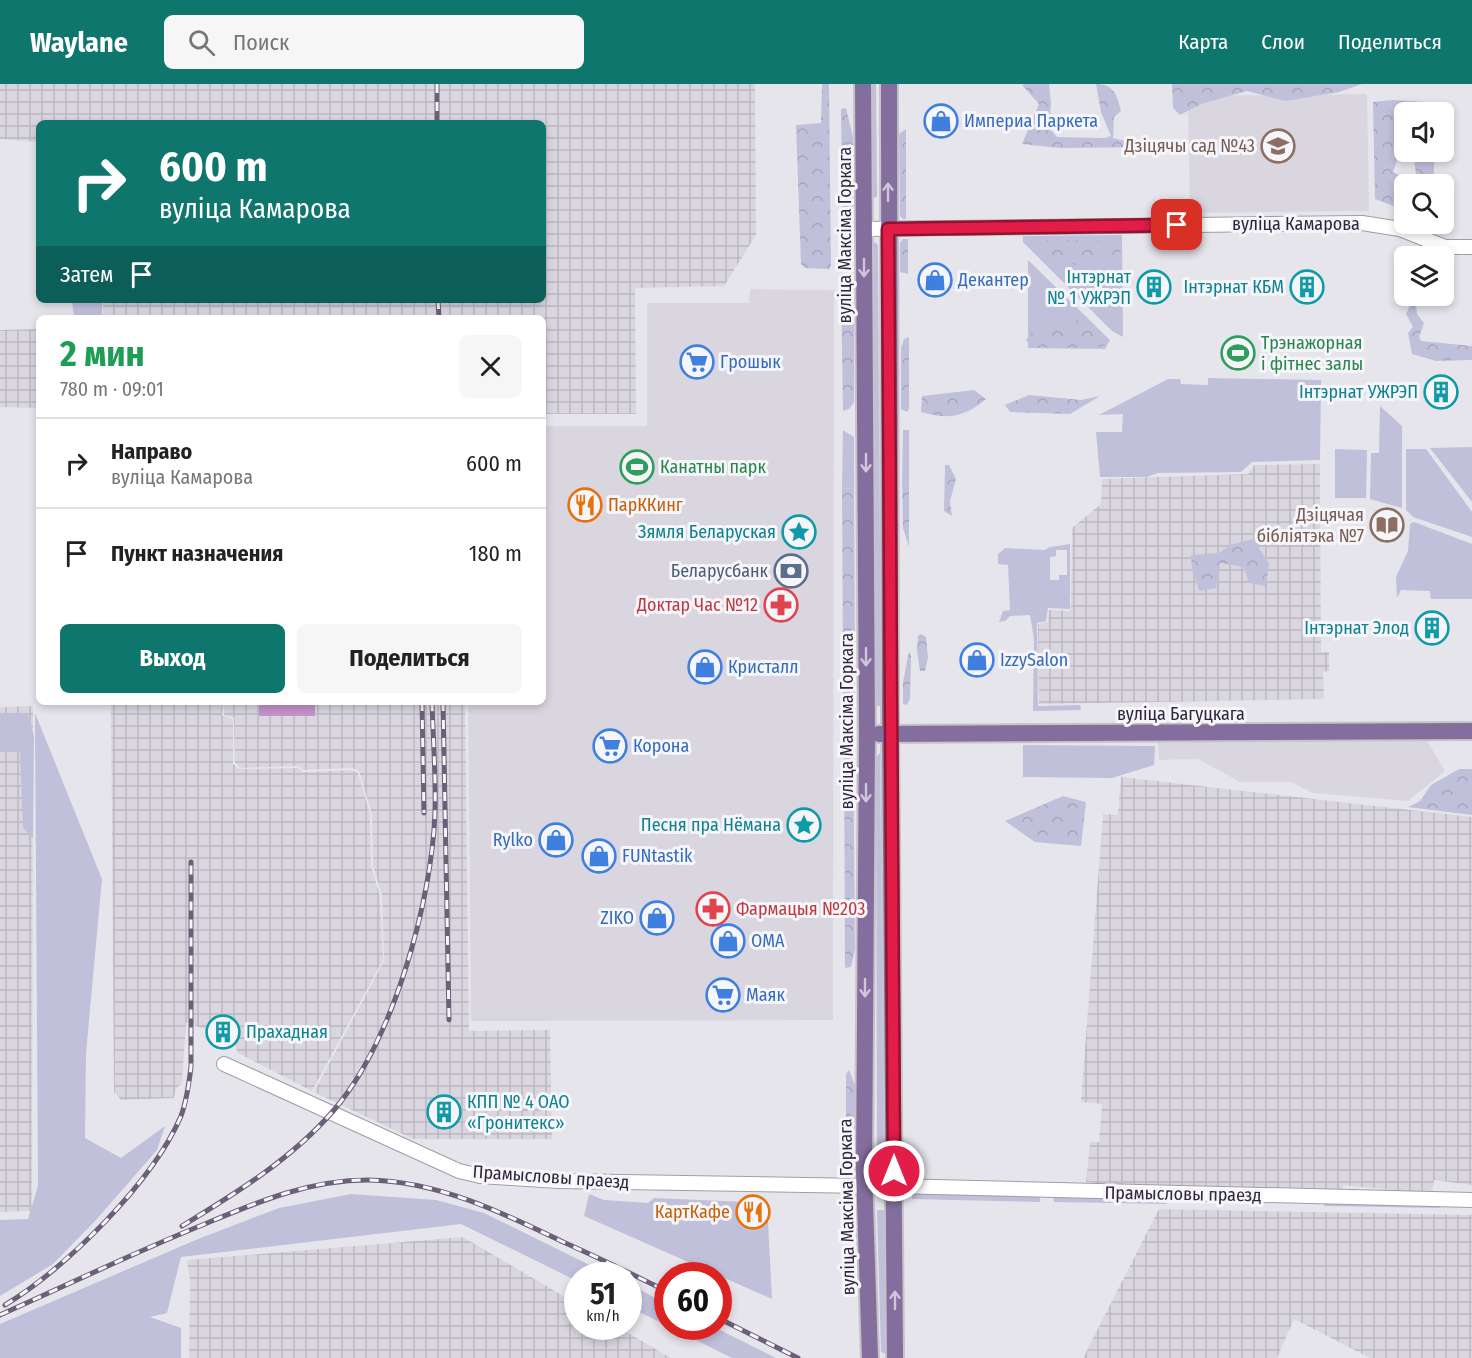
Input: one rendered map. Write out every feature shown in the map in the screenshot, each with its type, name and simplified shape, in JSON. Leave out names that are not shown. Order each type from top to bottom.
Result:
[{"type":"main road","name":"вуліца Максіма Горкага","points":[[863,84],[867,734],[865,1186],[870,1353]]},
{"type":"main road","points":[[889,84],[890,734],[895,1358]]},
{"type":"main road","name":"вуліца Багуцкага","points":[[867,734],[1472,731]]},
{"type":"street","name":"вуліца Камарова","points":[[864,229],[1362,223],[1400,229],[1445,247],[1472,247]]},
{"type":"street","name":"Прамысловы праезд","points":[[224,1064],[459,1171],[480,1176],[579,1181],[865,1186]]},
{"type":"street","name":"Прамысловы праезд","points":[[894,1186],[1472,1200]]},
{"type":"shaded area","points":[[0,84],[755,84],[756,235],[724,286],[635,288],[636,414],[546,414],[546,315],[103,315],[103,303],[546,303],[546,120],[36,120],[36,142],[0,139]]},
{"type":"shaded area","name":"Дзіцячы сад №43","points":[[1367,94],[1369,211],[1190,213],[1188,108],[1195,96]]},
{"type":"shaded area","name":"Корона","points":[[750,289],[834,290],[833,1020],[471,1021],[468,705],[546,705],[546,426],[647,426],[647,303],[749,303]]},
{"type":"shaded area","points":[[36,329],[36,408],[0,407],[0,330]]},
{"type":"shaded area","points":[[1320,464],[1321,652],[1329,652],[1329,671],[1323,672],[1324,699],[1039,704],[1038,624],[1048,622],[1049,610],[1071,611],[1072,528],[1101,504],[1102,479],[1248,474],[1254,465]]},
{"type":"shaded area","points":[[111,705],[223,705],[222,715],[233,719],[233,764],[239,769],[298,768],[303,772],[351,770],[358,773],[370,814],[371,866],[380,896],[383,960],[312,1091],[238,1053],[228,1029],[206,1030],[186,1022],[182,1083],[176,1089],[174,1098],[121,1100],[114,1092]]},
{"type":"shaded area","points":[[224,705],[465,705],[469,1031],[550,1030],[552,1139],[413,1139],[314,1092],[384,961],[382,895],[373,866],[372,815],[359,771],[352,768],[304,770],[298,766],[240,768],[235,763],[234,718],[224,715]]},
{"type":"shaded area","points":[[259,705],[315,705],[315,716],[259,716]]},
{"type":"shaded area","points":[[33,706],[32,1211],[0,1212],[0,707]]},
{"type":"shaded area","points":[[1427,741],[1445,771],[1408,801],[1313,793],[1291,782],[1240,782],[1198,759],[1159,760],[1158,742]]},
{"type":"shaded area","points":[[1121,777],[1472,817],[1472,1185],[1434,1180],[1432,1194],[1343,1185],[1342,1192],[1163,1188],[1086,1182],[1090,1142],[1099,1142],[1102,1104],[1081,1102],[1103,814],[1118,815]]},
{"type":"shaded area","points":[[1159,1209],[1472,1215],[1472,1358],[1370,1358],[1294,1319],[1277,1358],[1083,1358]]},
{"type":"shaded area","points":[[463,1237],[564,1296],[564,1340],[640,1340],[671,1358],[189,1358],[190,1280],[187,1260]]},
{"type":"green space","points":[[822,84],[829,84],[831,266],[829,269],[805,268],[801,264],[796,125],[821,123]]},
{"type":"green space","points":[[869,84],[876,84],[877,197],[870,198]]},
{"type":"green space","points":[[1049,84],[1051,103],[1049,128],[1057,137],[1105,138],[1111,136],[1101,112],[1096,84],[1107,86],[1116,95],[1121,111],[1114,117],[1113,138],[1152,147],[1060,148],[1022,144],[1039,104],[1022,85]]},
{"type":"green space","points":[[1172,84],[1362,84],[1339,92],[1286,101],[1247,91],[1201,104],[1180,115],[1173,108]]},
{"type":"green space","points":[[1393,100],[1426,102],[1394,102],[1394,162],[1396,162],[1393,172],[1397,174],[1394,174],[1394,206],[1375,199],[1373,102]]},
{"type":"green space","points":[[846,108],[853,137],[853,262],[850,268],[843,268],[841,109]]},
{"type":"green space","points":[[906,129],[906,219],[903,219],[900,216],[899,134]]},
{"type":"green space","points":[[1414,162],[1434,162],[1434,174],[1416,174]]},
{"type":"green space","points":[[1122,235],[1123,337],[1112,331],[1023,242],[1023,236]]},
{"type":"green space","points":[[903,239],[908,239],[908,274],[900,272],[900,243]]},
{"type":"green space","points":[[1037,241],[1121,241],[1122,248],[1117,261],[1070,264],[1052,259],[1045,254]]},
{"type":"green space","points":[[875,242],[878,245],[881,706],[875,706],[872,245]]},
{"type":"green space","points":[[1028,260],[1110,340],[1105,349],[1028,348]]},
{"type":"green space","points":[[844,283],[854,289],[854,402],[849,409],[843,411],[841,285]]},
{"type":"green space","points":[[72,303],[102,303],[102,315],[74,315]]},
{"type":"green space","points":[[1416,306],[1417,314],[1424,323],[1419,337],[1421,341],[1472,346],[1472,360],[1436,361],[1412,354],[1408,333],[1413,327],[1406,314],[1409,307]]},
{"type":"green space","points":[[1079,319],[1101,338],[1108,340],[1102,347],[1034,348],[1026,340],[1040,322],[1073,323]]},
{"type":"green space","points":[[909,337],[909,409],[907,412],[901,409],[901,348],[904,339]]},
{"type":"green space","points":[[1208,378],[1321,380],[1320,460],[1252,462],[1241,472],[1158,473],[1147,477],[1100,477],[1096,432],[1122,432],[1123,414],[1099,415],[1168,379],[1180,379],[1181,384],[1208,385]]},
{"type":"green space","points":[[974,390],[986,399],[971,410],[947,416],[921,412],[922,396]]},
{"type":"green space","points":[[1029,395],[1081,400],[1100,396],[1070,414],[1010,412],[1005,405]]},
{"type":"green space","points":[[1380,406],[1402,426],[1402,508],[1370,499],[1371,453],[1379,453]]},
{"type":"green space","points":[[843,430],[854,437],[854,489],[842,488]]},
{"type":"green space","points":[[903,430],[909,430],[909,483],[902,481]]},
{"type":"green space","points":[[1472,447],[1472,502],[1430,448]]},
{"type":"green space","points":[[1335,449],[1367,450],[1366,498],[1335,498]]},
{"type":"green space","points":[[1406,449],[1426,449],[1472,512],[1472,537],[1413,517],[1406,510]]},
{"type":"green space","points":[[945,465],[949,465],[956,479],[950,501],[952,516],[944,511]]},
{"type":"green space","points":[[902,481],[909,483],[909,547],[903,528]]},
{"type":"green space","points":[[842,488],[854,489],[855,662],[843,663]]},
{"type":"green space","points":[[1414,522],[1472,544],[1472,599],[1431,599],[1430,591],[1401,590],[1397,598],[1396,577],[1408,551],[1410,524]]},
{"type":"green space","points":[[1261,537],[1268,538],[1258,547],[1269,563],[1266,586],[1249,583],[1244,567],[1220,563],[1216,588],[1199,591],[1192,568],[1191,555],[1219,553],[1230,545]]},
{"type":"green space","points":[[1070,544],[1070,609],[1048,608],[1046,621],[1037,623],[1038,706],[1080,705],[1081,710],[1033,711],[1034,639],[1030,615],[1010,616],[1005,621],[999,622],[1003,611],[1010,610],[1008,565],[998,564],[998,554],[1005,548],[1044,550]],"holes":[[[1056,550],[1067,550],[1067,575],[1059,575],[1059,580],[1050,580],[1050,557],[1056,556]]]},
{"type":"green space","points":[[921,634],[926,637],[928,658],[925,671],[920,671],[917,651],[918,636]]},
{"type":"green space","points":[[909,651],[911,655],[910,699],[907,705],[903,704],[903,682]]},
{"type":"green space","points":[[855,662],[855,702],[850,705],[843,704],[843,663]]},
{"type":"green space","points":[[27,713],[34,736],[33,838],[23,828],[20,752],[0,752],[0,714]]},
{"type":"green space","points":[[35,713],[102,879],[86,1053],[85,1138],[121,1158],[165,1126],[157,1150],[96,1220],[53,1264],[0,1296],[0,1220],[28,1219],[38,1186]]},
{"type":"green space","points":[[852,716],[853,720],[855,949],[851,967],[845,968],[844,718]]},
{"type":"green space","points":[[1023,745],[1155,746],[1154,765],[1112,778],[1023,777]]},
{"type":"green space","points":[[880,753],[884,1162],[877,1162],[876,757]]},
{"type":"green space","points":[[1459,769],[1472,769],[1472,815],[1408,807],[1420,801],[1431,785]]},
{"type":"green space","points":[[1063,796],[1086,802],[1081,846],[1035,842],[1005,821]]},
{"type":"green space","points":[[849,1070],[855,1085],[856,1156],[854,1161],[846,1153],[846,1074]]},
{"type":"green space","points":[[912,1193],[1040,1195],[1040,1202],[912,1199]]},
{"type":"green space","points":[[351,1194],[436,1200],[484,1213],[584,1262],[564,1262],[564,1275],[461,1224],[181,1257],[167,1313],[150,1317],[181,1328],[181,1358],[0,1358],[0,1324],[198,1239],[279,1208]]},
{"type":"green space","points":[[589,1194],[604,1200],[648,1203],[654,1198],[767,1203],[772,1299],[732,1281],[732,1262],[688,1262],[584,1216]]},
{"type":"green space","points":[[1053,1195],[1162,1198],[1167,1204],[1054,1202]]},
{"type":"green space","points":[[1326,1201],[1438,1206],[1441,1208],[1324,1206]]},
{"type":"green space","points":[[877,1210],[884,1210],[887,1355],[881,1352]]},
{"type":"green space","points":[[642,1291],[654,1297],[654,1319],[642,1313]]},
{"type":"green space","points":[[732,1336],[776,1358],[732,1358],[696,1340],[732,1340]]},
{"type":"railway","points":[[437,84],[437,120]]},
{"type":"railway","points":[[438,303],[439,315]]},
{"type":"railway","points":[[422,705],[424,813]]},
{"type":"railway","points":[[182,1226],[263,1174],[318,1128],[355,1081],[374,1047],[406,969],[426,887],[435,812],[432,705]]},
{"type":"railway","points":[[443,705],[449,1020]]},
{"type":"railway","points":[[5,1305],[54,1269],[105,1221],[150,1168],[168,1142],[181,1116],[191,1067],[191,862]]},
{"type":"railway","points":[[0,1315],[216,1219],[279,1195],[322,1184],[345,1181],[394,1182],[444,1192],[468,1200],[515,1219],[654,1285]]},
{"type":"railway","points":[[732,1325],[798,1358]]},
{"type":"place","name":"Империа Паркета","points":[[941,121]]},
{"type":"place","name":"Дзіцячы сад №43","points":[[1278,146]]},
{"type":"place","name":"Декантер","points":[[935,280]]},
{"type":"place","name":"Інтэрнат № 1 УЖРЭП","points":[[1154,287]]},
{"type":"place","name":"Інтэрнат КБМ","points":[[1307,287]]},
{"type":"place","name":"Трэнажорная і фітнес залы","points":[[1238,353]]},
{"type":"place","name":"Грошык","points":[[697,362]]},
{"type":"place","name":"Інтэрнат УЖРЭП","points":[[1441,392]]},
{"type":"place","name":"Канатны парк","points":[[637,467]]},
{"type":"place","name":"ПарККинг","points":[[585,505]]},
{"type":"place","name":"Дзіцячая бібліятэка №7","points":[[1387,525]]},
{"type":"place","name":"Зямля Беларуская","points":[[799,532]]},
{"type":"place","name":"Беларусбанк","points":[[791,571]]},
{"type":"place","name":"Доктар Час №12","points":[[781,605]]},
{"type":"place","name":"Інтэрнат Элод","points":[[1432,628]]},
{"type":"place","name":"IzzySalon","points":[[977,660]]},
{"type":"place","name":"Кристалл","points":[[705,667]]},
{"type":"place","name":"Корона","points":[[610,746]]},
{"type":"place","name":"Песня пра Нёмана","points":[[804,825]]},
{"type":"place","name":"Rylko","points":[[556,840]]},
{"type":"place","name":"FUNtastik","points":[[599,856]]},
{"type":"place","name":"Фармацыя №203","points":[[713,909]]},
{"type":"place","name":"ZIKO","points":[[657,918]]},
{"type":"place","name":"ОМА","points":[[728,941]]},
{"type":"place","name":"Маяк","points":[[723,995]]},
{"type":"place","name":"Прахадная","points":[[223,1032]]},
{"type":"place","name":"КПП № 4 ОАО «Гронитекс»","points":[[444,1112]]},
{"type":"place","name":"КартКафе","points":[[753,1212]]},
{"type":"route","points":[[894,1171],[888,229],[1177,225]]}]
